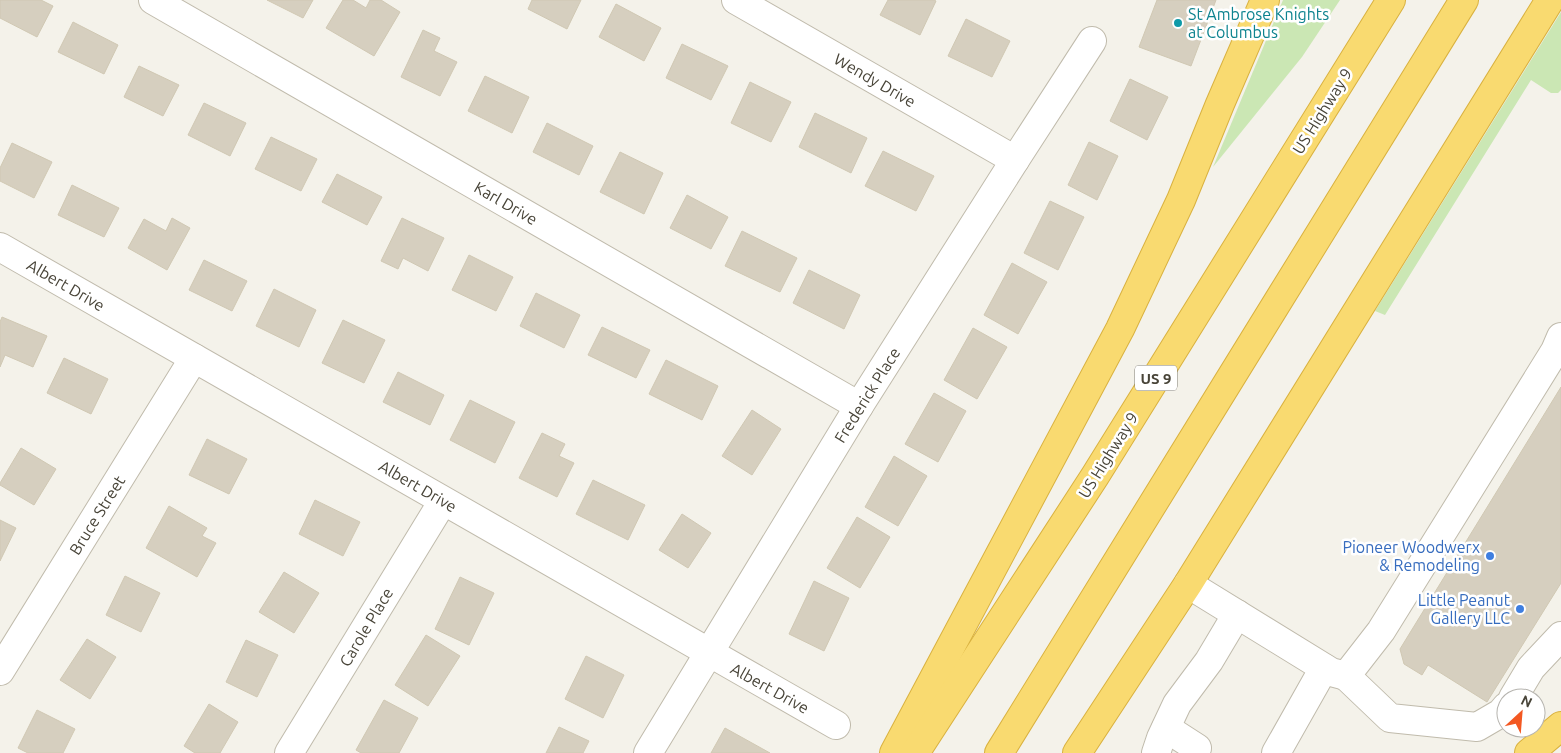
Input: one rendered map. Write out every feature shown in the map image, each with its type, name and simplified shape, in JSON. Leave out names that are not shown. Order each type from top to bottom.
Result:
[{"type":"highway","points":[[894,753],[1120,329],[1181,200],[1265,0]]},
{"type":"highway","name":"US Highway 9","points":[[915,753],[1095,476],[1391,0]]},
{"type":"highway","points":[[999,753],[1464,0]]},
{"type":"highway","points":[[1080,749],[1188,584],[1550,0]]},
{"type":"highway","points":[[1529,753],[1561,726]]},
{"type":"street","name":"Karl Drive","points":[[153,0],[859,406]]},
{"type":"street","name":"Wendy Drive","points":[[736,0],[1014,160]]},
{"type":"street","name":"Frederick Place","points":[[648,753],[710,654],[859,406],[1014,160],[1092,41]]},
{"type":"street","name":"Albert Drive","points":[[0,247],[836,725]]},
{"type":"street","points":[[1276,752],[1335,672],[1381,631],[1551,357],[1561,337]]},
{"type":"street","name":"Bruce Street","points":[[0,671],[194,358]]},
{"type":"street","name":"Carole Place","points":[[289,753],[444,501]]},
{"type":"street","points":[[1188,584],[1335,672],[1390,718],[1477,727],[1496,717]]},
{"type":"street","points":[[1156,753],[1177,704],[1209,661],[1237,614]]},
{"type":"street","points":[[1519,688],[1531,668],[1561,636]]},
{"type":"street","points":[[1166,728],[1197,748]]},
{"type":"green space","points":[[1283,0],[1340,0],[1302,57],[1213,167]]},
{"type":"green space","points":[[1561,12],[1561,90],[1558,93],[1551,93],[1531,80],[1385,315],[1375,311]]},
{"type":"building","points":[[0,0],[41,0],[53,6],[37,37],[0,18]]},
{"type":"building","points":[[267,0],[313,0],[303,18]]},
{"type":"building","points":[[343,0],[353,0],[366,8],[370,0],[381,0],[400,12],[374,56],[326,28]]},
{"type":"building","points":[[532,0],[581,0],[567,29],[528,9]]},
{"type":"building","points":[[888,0],[936,1],[920,35],[880,15]]},
{"type":"building","name":"St Ambrose Knights at Columbus","points":[[1157,0],[1216,0],[1191,66],[1139,47]]},
{"type":"building","points":[[616,4],[661,28],[644,61],[599,37]]},
{"type":"building","points":[[966,19],[1010,41],[992,77],[948,56]]},
{"type":"building","points":[[73,22],[118,45],[104,74],[58,52]]},
{"type":"building","points":[[423,30],[440,38],[434,51],[457,62],[440,96],[401,77]]},
{"type":"building","points":[[682,44],[728,66],[711,100],[666,78]]},
{"type":"building","points":[[139,66],[179,85],[163,116],[124,97]]},
{"type":"building","points":[[485,76],[529,97],[512,133],[468,111]]},
{"type":"building","points":[[1130,79],[1168,97],[1147,140],[1110,121]]},
{"type":"building","points":[[750,82],[791,102],[771,142],[731,123]]},
{"type":"building","points":[[204,103],[246,123],[230,156],[188,135]]},
{"type":"building","points":[[815,113],[867,138],[851,173],[799,147]]},
{"type":"building","points":[[547,123],[593,146],[579,175],[533,152]]},
{"type":"building","points":[[271,137],[317,159],[301,191],[255,169]]},
{"type":"building","points":[[1089,142],[1118,156],[1097,200],[1068,185]]},
{"type":"building","points":[[12,143],[52,162],[34,198],[0,181],[0,168]]},
{"type":"building","points":[[883,151],[934,176],[916,211],[865,186]]},
{"type":"building","points":[[620,152],[663,173],[644,214],[600,192]]},
{"type":"building","points":[[337,174],[382,197],[367,225],[322,202]]},
{"type":"building","points":[[72,185],[119,208],[104,237],[58,215]]},
{"type":"building","points":[[687,195],[728,217],[711,249],[670,228]]},
{"type":"building","points":[[1050,201],[1084,217],[1058,270],[1024,253]]},
{"type":"building","points":[[172,218],[190,228],[167,270],[128,248],[144,219],[166,231]]},
{"type":"building","points":[[402,218],[444,238],[428,271],[403,258],[398,269],[381,261]]},
{"type":"building","points":[[742,231],[797,258],[780,292],[725,266]]},
{"type":"building","points":[[469,255],[513,277],[496,311],[452,290]]},
{"type":"building","points":[[204,260],[247,281],[232,311],[189,290]]},
{"type":"building","points":[[1012,263],[1047,282],[1018,334],[984,315]]},
{"type":"building","points":[[809,270],[860,295],[844,329],[793,303]]},
{"type":"building","points":[[274,289],[316,310],[299,347],[256,326]]},
{"type":"building","points":[[536,293],[580,315],[564,348],[520,326]]},
{"type":"building","points":[[2,317],[47,336],[33,367],[5,355],[0,367],[0,322]]},
{"type":"building","points":[[343,320],[385,340],[364,383],[322,363]]},
{"type":"building","points":[[602,327],[650,350],[636,378],[588,355]]},
{"type":"building","points":[[973,328],[1007,347],[977,399],[944,380]]},
{"type":"building","points":[[64,358],[108,379],[91,414],[47,393]]},
{"type":"building","points":[[666,360],[718,386],[702,420],[649,394]]},
{"type":"building","points":[[398,372],[444,395],[430,425],[383,402]]},
{"type":"building","points":[[1561,387],[1561,583],[1487,702],[1428,665],[1422,675],[1404,664],[1400,649]]},
{"type":"building","points":[[934,393],[966,411],[938,462],[905,444]]},
{"type":"building","points":[[470,400],[515,422],[495,463],[450,440]]},
{"type":"building","points":[[752,410],[781,429],[752,475],[722,456]]},
{"type":"building","points":[[542,433],[565,444],[559,456],[574,463],[557,497],[519,478]]},
{"type":"building","points":[[207,439],[247,459],[229,494],[189,475]]},
{"type":"building","points":[[21,448],[56,469],[34,505],[0,485]]},
{"type":"building","points":[[894,456],[927,476],[898,526],[865,507]]},
{"type":"building","points":[[593,480],[645,505],[628,540],[576,514]]},
{"type":"building","points":[[315,500],[360,522],[343,556],[299,534]]},
{"type":"building","points":[[169,506],[207,528],[202,536],[216,543],[197,577],[146,548]]},
{"type":"building","points":[[682,514],[711,533],[688,568],[659,550]]},
{"type":"building","points":[[857,517],[890,537],[860,588],[827,568]]},
{"type":"building","points":[[0,520],[16,528],[0,561]]},
{"type":"building","points":[[284,572],[319,593],[294,633],[259,612]]},
{"type":"building","points":[[125,576],[160,593],[141,632],[106,615]]},
{"type":"building","points":[[460,577],[494,593],[469,645],[435,629]]},
{"type":"building","points":[[814,581],[849,598],[824,651],[789,634]]},
{"type":"building","points":[[426,635],[460,656],[428,706],[395,685]]},
{"type":"building","points":[[87,639],[116,657],[90,699],[60,680]]},
{"type":"building","points":[[246,640],[278,655],[257,697],[226,682]]},
{"type":"building","points":[[586,656],[624,675],[603,718],[565,699]]},
{"type":"building","points":[[384,700],[418,718],[399,753],[361,753],[356,750]]},
{"type":"building","points":[[209,704],[238,722],[220,753],[195,753],[184,746]]},
{"type":"building","points":[[37,710],[75,729],[63,753],[28,753],[18,748]]},
{"type":"building","points":[[559,727],[589,741],[583,753],[546,753]]},
{"type":"building","points":[[725,728],[770,753],[711,753]]},
{"type":"place","name":"St Ambrose Knights at Columbus","points":[[1178,23]]},
{"type":"place","name":"Pioneer Woodwerx & Remodeling","points":[[1490,556]]},
{"type":"place","name":"Little Peanut Gallery LLC","points":[[1520,609]]}]
